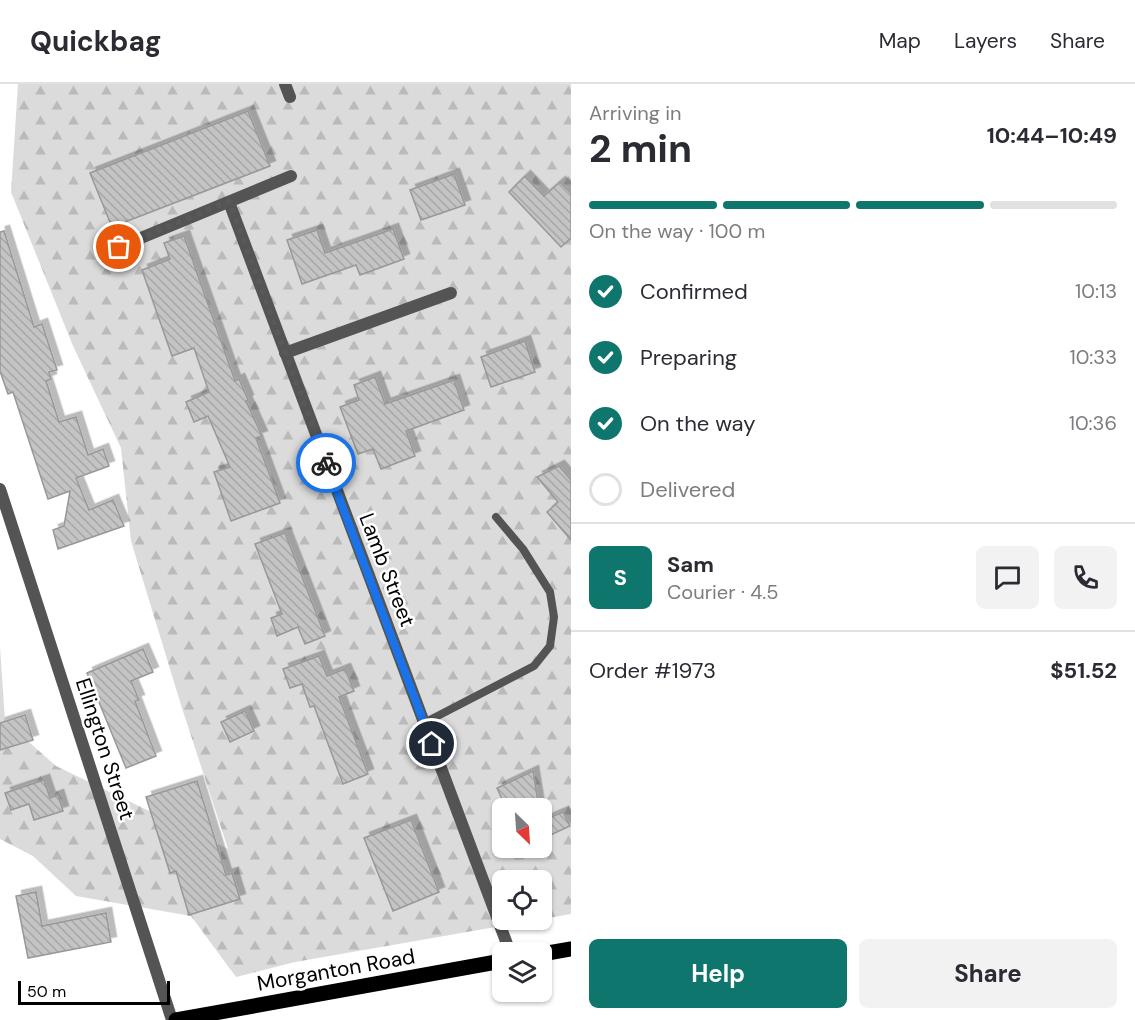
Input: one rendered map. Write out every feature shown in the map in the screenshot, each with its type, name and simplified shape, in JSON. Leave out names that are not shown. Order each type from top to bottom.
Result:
[{"type":"main road","points":[[552,952],[571,949]]},
{"type":"main road","name":"Morganton Road","points":[[174,1020],[492,963]]},
{"type":"street","points":[[285,84],[290,97]]},
{"type":"street","points":[[119,247],[291,176]]},
{"type":"street","name":"Lamb Street","points":[[229,201],[506,942]]},
{"type":"street","points":[[285,353],[451,293]]},
{"type":"street","name":"Ellington Street","points":[[0,489],[174,1020]]},
{"type":"lane","points":[[424,723],[534,666],[550,646],[554,617],[550,592],[524,549],[496,517]]},
{"type":"green space","points":[[18,84],[571,84],[571,914],[552,917],[552,870],[492,870],[492,928],[295,962],[236,977],[191,916],[76,896],[33,856],[0,839],[0,647],[5,721],[56,766],[228,849],[131,541],[121,448],[73,346],[11,192]]},
{"type":"building","points":[[248,111],[270,166],[112,227],[90,173]]},
{"type":"building","points":[[454,174],[465,205],[421,220],[410,190]]},
{"type":"building","points":[[525,176],[544,196],[560,182],[571,193],[571,238],[561,247],[509,192]]},
{"type":"building","points":[[393,229],[404,259],[360,275],[356,265],[302,284],[287,240],[317,230],[325,253]]},
{"type":"building","points":[[4,231],[34,327],[42,324],[57,370],[49,372],[51,379],[46,381],[59,422],[76,417],[88,455],[103,449],[109,466],[76,478],[89,510],[113,500],[124,526],[58,549],[53,530],[64,526],[70,491],[48,499],[13,392],[8,394],[0,371],[0,232]]},
{"type":"building","points":[[184,236],[235,381],[239,379],[262,436],[256,438],[280,503],[231,521],[214,472],[230,467],[208,416],[194,422],[186,402],[209,392],[194,348],[172,356],[142,270],[170,259],[164,243]]},
{"type":"building","points":[[525,341],[535,372],[491,387],[481,357]]},
{"type":"building","points":[[375,377],[385,404],[454,380],[464,410],[406,431],[415,456],[381,469],[373,449],[358,454],[340,407],[359,400],[354,385]]},
{"type":"building","points":[[559,466],[571,480],[571,540],[547,512],[558,502],[537,477]]},
{"type":"building","points":[[285,533],[325,636],[305,644],[298,627],[277,636],[271,618],[282,614],[255,544]]},
{"type":"building","points":[[143,649],[153,672],[131,681],[139,700],[135,701],[156,756],[126,768],[87,673]]},
{"type":"building","points":[[319,656],[327,676],[345,669],[354,691],[339,697],[368,774],[343,784],[314,706],[310,707],[302,684],[290,688],[283,669]]},
{"type":"building","points":[[245,711],[254,731],[230,742],[221,722]]},
{"type":"building","points":[[25,715],[33,740],[0,750],[0,723]]},
{"type":"building","points":[[533,771],[537,798],[502,798],[497,788]]},
{"type":"building","points":[[44,780],[50,798],[58,795],[63,811],[34,820],[29,804],[11,810],[5,793]]},
{"type":"building","points":[[197,781],[226,875],[232,873],[240,899],[189,915],[176,871],[170,873],[146,797]]},
{"type":"building","points":[[563,812],[570,826],[552,834],[552,817]]},
{"type":"building","points":[[411,820],[439,892],[393,911],[364,838]]},
{"type":"building","points":[[36,892],[42,926],[106,913],[111,942],[28,958],[16,896]]},
{"type":"way so far","points":[[119,247],[229,201],[326,463]]},
{"type":"route","points":[[326,463],[432,744]]}]
